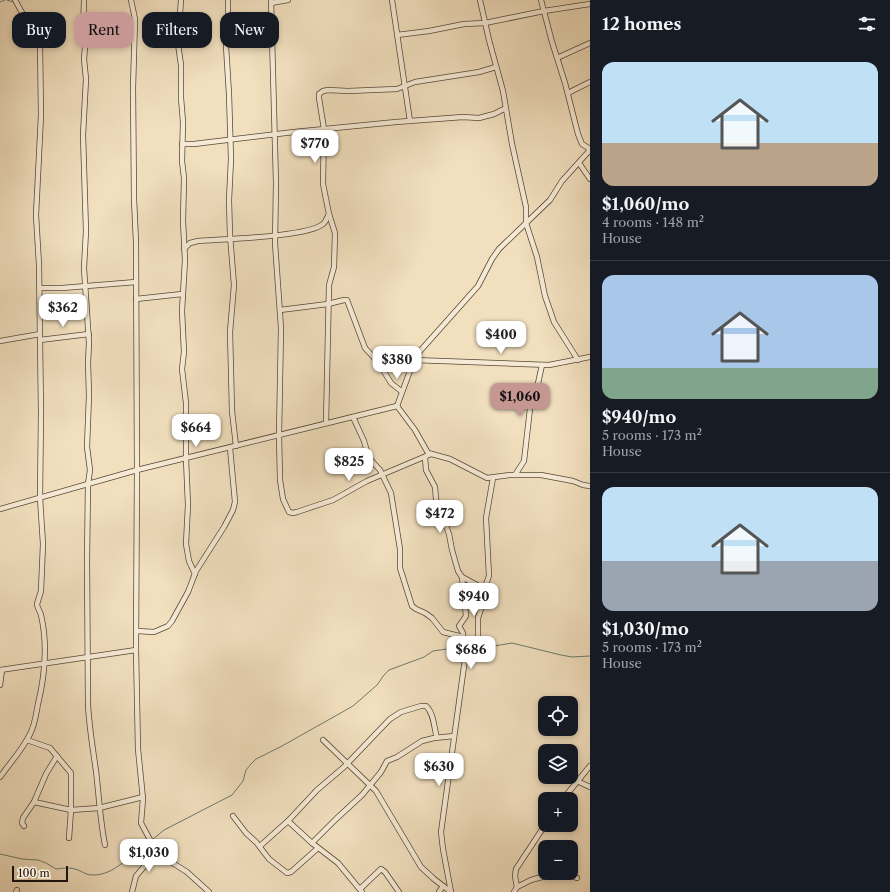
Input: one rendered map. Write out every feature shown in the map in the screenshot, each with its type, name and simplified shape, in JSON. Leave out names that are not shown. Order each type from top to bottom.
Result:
[{"type":"street","points":[[15,0],[22,12]]},
{"type":"street","points":[[84,0],[82,33],[85,47],[84,58],[86,78],[84,135],[86,224],[84,260],[89,334],[87,447],[90,470],[88,484],[89,728],[96,768],[99,808],[105,845]]},
{"type":"street","points":[[131,0],[135,19],[133,45],[133,118],[136,282],[136,650],[138,749],[143,797],[141,823],[155,849],[163,857],[188,872],[210,892]]},
{"type":"street","points":[[181,0],[178,44],[181,66],[183,122],[182,161],[184,178],[183,221],[185,260],[182,294],[184,352],[182,369],[186,403],[188,505],[186,547],[189,561],[195,574]]},
{"type":"street","points":[[228,0],[229,25],[226,46],[229,81],[231,184],[229,200],[230,238],[234,285],[230,332],[232,411],[236,446]]},
{"type":"street","points":[[288,0],[271,1],[276,261],[281,342],[279,435],[280,480],[282,495],[287,510],[291,513],[297,512],[333,500],[382,474],[431,454]]},
{"type":"street","points":[[392,0],[410,121]]},
{"type":"street","points":[[480,0],[503,91],[524,201],[526,224],[537,257],[549,309],[558,330],[578,360]]},
{"type":"street","points":[[397,406],[414,360],[437,331],[478,286],[499,249],[550,200],[562,181],[590,150],[584,146],[580,140],[541,0]]},
{"type":"street","points":[[397,35],[437,30],[464,24],[485,23],[544,11],[590,4]]},
{"type":"street","points":[[558,58],[590,43]]},
{"type":"street","points":[[0,777],[27,740],[34,724],[45,664],[43,626],[41,614],[36,604],[41,591],[43,544],[40,498],[40,288],[36,215],[41,123],[40,48]]},
{"type":"street","points":[[326,423],[328,304],[329,285],[334,267],[335,233],[329,214],[322,178],[324,170],[324,129],[319,94],[328,90],[348,91],[386,88],[394,89],[404,87],[415,82],[479,72],[496,67]]},
{"type":"street","points":[[568,93],[590,82]]},
{"type":"street","points":[[182,144],[194,144],[410,121],[463,117],[480,118],[494,114],[506,108]]},
{"type":"street","points":[[579,163],[590,180]]},
{"type":"street","points":[[184,249],[189,244],[195,242],[303,232],[324,224],[329,214]]},
{"type":"street","points":[[40,288],[136,282]]},
{"type":"street","points":[[136,299],[182,294]]},
{"type":"street","points":[[280,310],[328,304],[344,300],[348,302],[365,348],[378,362],[391,383],[402,391]]},
{"type":"street","points":[[0,341],[89,334]]},
{"type":"street","points":[[414,360],[542,365],[557,364],[590,357]]},
{"type":"street","points":[[515,475],[524,461],[530,403],[537,388],[542,365]]},
{"type":"street","points":[[0,509],[137,470],[397,406]]},
{"type":"street","points":[[397,406],[415,430],[426,450],[431,454],[450,459],[479,475],[487,478],[515,475],[541,475],[573,481],[583,486],[590,486]]},
{"type":"street","points":[[353,417],[364,441],[369,458],[382,474],[391,493],[400,549],[399,564],[410,602],[416,610],[425,613],[432,618],[443,632],[463,637]]},
{"type":"street","points":[[137,631],[152,632],[170,624],[188,592],[195,574],[221,533],[234,508],[235,502],[230,448]]},
{"type":"street","points":[[425,456],[426,470],[435,487],[436,499],[449,534],[458,570],[462,577],[465,599],[466,616],[459,626],[463,633],[465,657],[441,832],[451,892]]},
{"type":"street","points":[[465,657],[478,637],[478,618],[486,594],[485,587],[489,576],[486,518],[493,478]]},
{"type":"street","points":[[462,577],[486,590]]},
{"type":"street","points":[[0,685],[1,670],[136,650]]},
{"type":"street","points":[[260,846],[288,821],[317,790],[347,763],[393,717],[401,712],[426,706],[430,710],[437,738]]},
{"type":"street","points":[[312,843],[362,796],[389,760],[397,757],[422,741],[454,736]]},
{"type":"street","points":[[27,740],[47,746],[71,773],[72,810],[69,838]]},
{"type":"street","points":[[323,740],[370,785],[378,795],[421,867],[451,892]]},
{"type":"street","points":[[24,826],[22,822],[23,818],[34,802],[46,774],[57,756]]},
{"type":"street","points":[[578,780],[590,766]]},
{"type":"street","points":[[578,781],[590,787]]},
{"type":"street","points":[[568,792],[575,784]]},
{"type":"street","points":[[34,802],[72,810],[99,808],[143,797]]},
{"type":"street","points":[[233,816],[246,833],[260,846],[269,859],[288,874],[318,848]]},
{"type":"street","points":[[288,821],[312,843],[338,863],[361,890],[381,869],[385,872],[398,892]]},
{"type":"street","points":[[517,887],[515,876],[516,869],[540,832]]},
{"type":"street","points":[[132,892],[136,876],[148,862],[155,849]]},
{"type":"street","points":[[514,892],[517,887],[538,877]]},
{"type":"street","points":[[440,892],[443,886]]},
{"type":"waterway","points":[[0,2],[5,0]]},
{"type":"waterway","points":[[7,0],[13,2]]},
{"type":"waterway","points":[[152,840],[164,830],[232,795],[243,781],[246,770],[256,759],[353,706],[377,685],[389,670],[424,657],[433,651],[447,649],[455,642],[462,644]]},
{"type":"waterway","points":[[475,645],[488,647],[512,643],[572,657],[590,656]]},
{"type":"waterway","points":[[465,645],[472,644]]},
{"type":"waterway","points":[[0,854],[22,859],[38,860],[56,869],[72,868],[92,875],[108,872],[148,843]]}]
